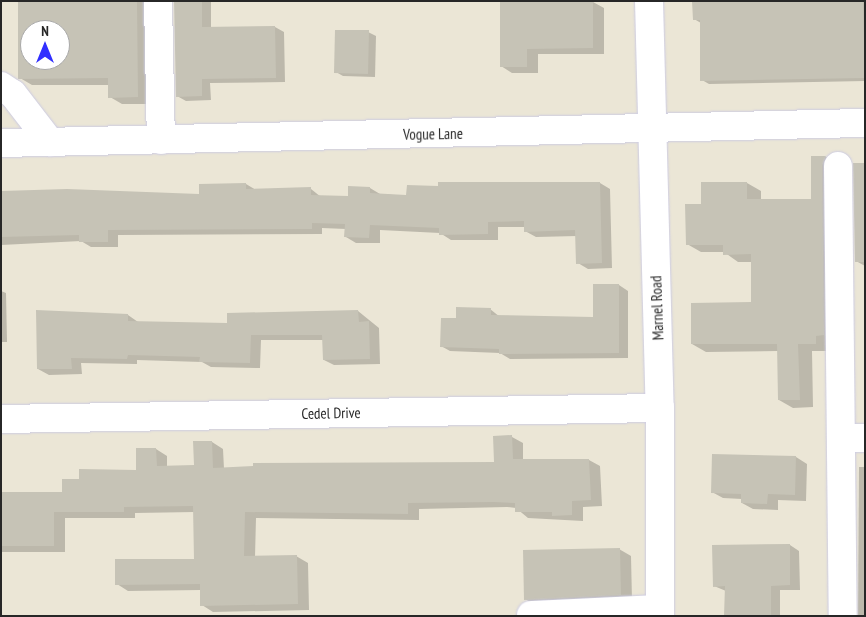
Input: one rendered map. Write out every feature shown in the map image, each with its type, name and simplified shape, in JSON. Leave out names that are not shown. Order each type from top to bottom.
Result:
[{"type":"street","points":[[158,1],[160,140]]},
{"type":"street","name":"Marnel Road","points":[[650,1],[651,128],[660,408],[660,612]]},
{"type":"street","points":[[1,86],[14,94],[50,142]]},
{"type":"street","name":"Vogue Lane","points":[[1,143],[865,123]]},
{"type":"street","points":[[838,166],[853,438],[843,616]]},
{"type":"street","name":"Cedel Drive","points":[[1,419],[660,408]]},
{"type":"street","points":[[531,615],[660,612]]},
{"type":"building","points":[[18,1],[137,1],[138,97],[108,98],[108,78],[18,79]]},
{"type":"building","points":[[174,1],[202,1],[202,27],[275,26],[276,78],[202,79],[202,96],[176,97]]},
{"type":"building","points":[[500,1],[593,1],[593,48],[527,49],[527,67],[500,67]]},
{"type":"building","points":[[692,1],[863,1],[865,78],[700,81],[700,20],[693,20]]},
{"type":"building","points":[[335,30],[369,30],[368,74],[334,73]]},
{"type":"building","points":[[811,156],[826,156],[822,166],[824,335],[816,336],[816,344],[798,344],[800,400],[778,400],[777,344],[691,344],[691,303],[751,302],[751,254],[723,255],[723,245],[686,245],[685,204],[701,204],[701,182],[747,182],[747,199],[811,199]]},
{"type":"building","points":[[853,163],[865,163],[865,262],[855,262]]},
{"type":"building","points":[[438,182],[600,182],[602,263],[576,264],[575,230],[524,232],[524,221],[488,222],[488,234],[439,235],[439,228],[370,225],[369,238],[344,237],[345,224],[312,223],[312,229],[108,230],[108,242],[79,242],[79,235],[1,237],[1,191],[67,189],[199,194],[199,184],[246,183],[246,189],[311,187],[311,195],[348,196],[348,186],[370,187],[370,193],[406,195],[407,185],[438,186]]},
{"type":"building","points":[[593,284],[619,284],[619,353],[499,354],[499,349],[440,347],[441,318],[456,318],[456,307],[491,308],[491,315],[593,317]]},
{"type":"building","points":[[36,310],[128,314],[128,321],[227,323],[227,313],[358,310],[359,322],[369,321],[370,359],[323,360],[322,335],[251,335],[250,363],[199,362],[200,357],[128,355],[127,359],[71,358],[72,369],[37,369]]},
{"type":"building","points":[[512,435],[513,459],[589,459],[591,500],[572,501],[572,515],[552,516],[552,512],[515,512],[515,503],[494,502],[408,503],[408,514],[245,512],[244,556],[297,555],[298,604],[200,606],[200,584],[115,585],[115,559],[194,559],[193,506],[124,507],[124,512],[54,512],[54,546],[1,546],[1,492],[62,492],[62,479],[79,479],[79,469],[136,470],[136,448],[156,448],[157,466],[194,465],[193,441],[212,441],[213,468],[253,466],[253,463],[494,462],[493,436]]},
{"type":"building","points":[[712,454],[796,456],[795,495],[768,494],[767,504],[741,503],[741,494],[711,493]]},
{"type":"building","points":[[790,544],[790,585],[771,586],[771,616],[724,616],[725,586],[713,587],[712,545]]},
{"type":"building","points":[[620,548],[621,595],[524,600],[523,550]]}]
